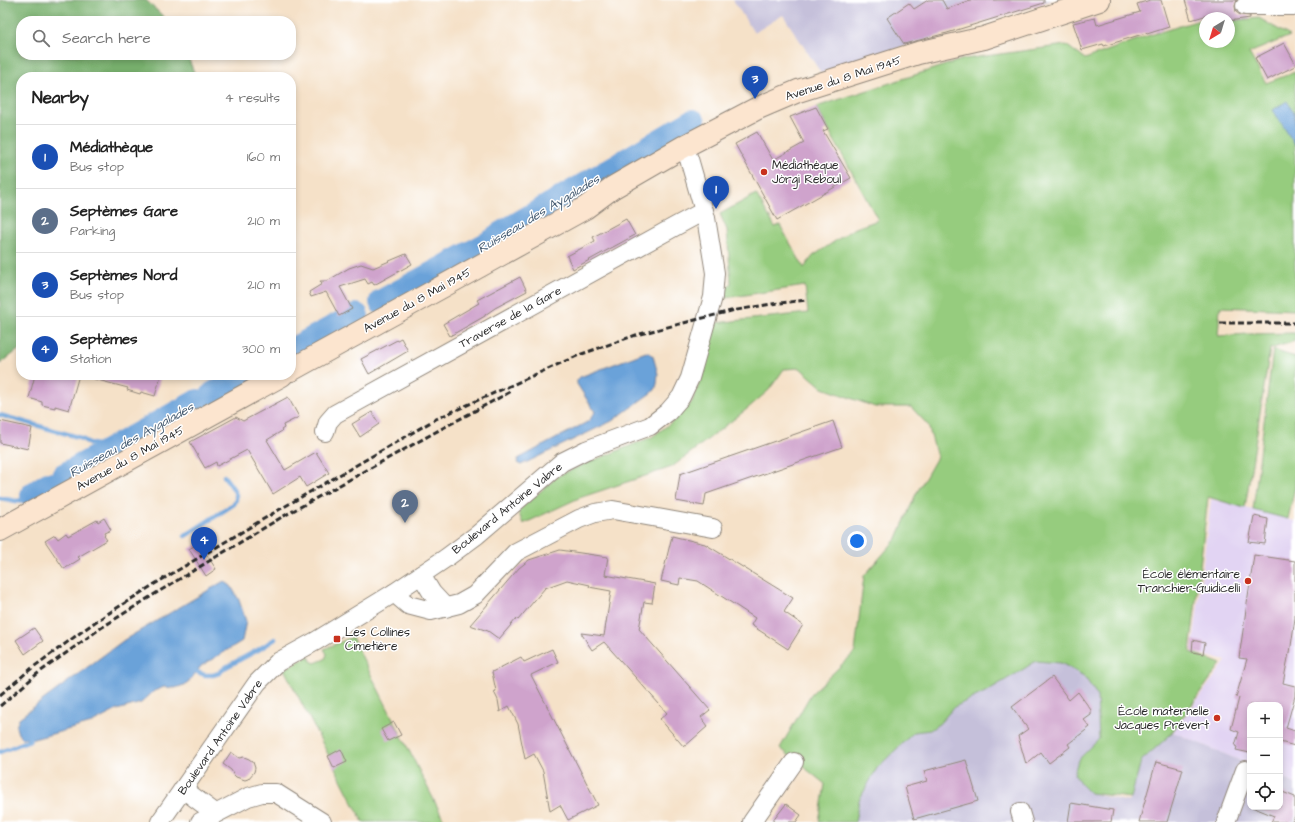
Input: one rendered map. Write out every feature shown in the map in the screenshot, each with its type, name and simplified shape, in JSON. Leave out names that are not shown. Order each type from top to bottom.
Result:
[{"type":"main road","name":"Avenue du 8 Mai 1945","points":[[296,367],[585,208],[612,188],[686,153],[756,109],[798,91],[918,53],[984,38],[1099,0]]},
{"type":"main road","name":"Avenue du 8 Mai 1945","points":[[0,530],[273,380]]},
{"type":"street","points":[[1245,6],[1295,6]]},
{"type":"street","name":"Boulevard Antoine Vabre","points":[[163,820],[257,683],[278,662],[316,641],[421,575],[477,535],[562,462],[586,450],[650,426],[668,412],[680,397],[690,378],[713,297],[715,273],[706,218],[686,153]]},
{"type":"street","name":"Traverse de la Gare","points":[[325,432],[328,422],[335,414],[704,211]]},
{"type":"street","points":[[394,593],[408,605],[431,611],[459,604],[475,595],[516,552],[579,519],[595,513],[613,510],[713,528]]},
{"type":"street","points":[[421,575],[432,593],[446,608]]},
{"type":"street","points":[[752,822],[794,762]]},
{"type":"street","points":[[1226,822],[1245,770]]},
{"type":"street","points":[[183,789],[215,813]]},
{"type":"street","points":[[200,822],[248,797],[262,793],[276,793],[322,822]]},
{"type":"shaded area","points":[[733,0],[1052,0],[821,73],[783,15],[754,33]]},
{"type":"shaded area","name":"École élémentaire Tranchier-Guidicelli","points":[[1211,499],[1295,521],[1295,784],[1283,778],[1283,702],[1247,702],[1247,764],[1173,732],[1226,661],[1192,652]]},
{"type":"shaded area","points":[[1036,661],[1061,663],[1084,676],[1097,695],[1099,739],[1078,760],[1090,793],[1129,802],[1141,761],[1173,732],[1247,764],[1247,810],[1283,810],[1283,778],[1295,784],[1295,822],[855,822],[859,800],[877,768],[914,732],[930,730],[940,723],[954,707],[985,692]]},
{"type":"green space","points":[[0,0],[146,0],[163,16],[16,16],[16,60],[189,60],[194,72],[16,72],[16,352],[0,364]]},
{"type":"green space","points":[[1259,18],[1290,36],[1249,53],[1266,83],[1295,72],[1295,310],[1220,307],[1218,336],[1295,333],[1295,341],[1270,349],[1245,508],[1208,497],[1190,652],[1221,664],[1170,735],[1141,761],[1131,798],[1090,793],[1074,774],[1078,760],[1099,739],[1097,695],[1084,676],[1061,663],[1036,661],[985,692],[954,707],[940,723],[930,730],[914,732],[877,768],[859,800],[855,822],[819,822],[825,784],[780,748],[811,694],[855,652],[864,576],[897,538],[916,494],[937,457],[928,425],[911,407],[875,407],[823,388],[800,368],[784,369],[769,390],[747,409],[672,467],[579,498],[523,524],[518,511],[558,476],[652,437],[676,419],[692,402],[701,378],[715,323],[808,313],[805,286],[719,299],[731,283],[727,230],[720,214],[756,194],[775,227],[780,225],[804,268],[813,256],[853,229],[878,220],[816,107],[964,59],[1066,45],[1085,59],[1147,36],[1199,20],[1199,48],[1235,48],[1235,20]]},
{"type":"green space","points":[[1273,350],[1295,357],[1295,487],[1288,519],[1253,510]]},
{"type":"green space","points":[[352,637],[445,822],[363,822],[284,669],[309,656],[311,661],[315,663],[325,659],[327,654],[324,649]]},
{"type":"water","points":[[1287,101],[1295,114],[1295,145],[1273,110]]},
{"type":"water","points":[[646,352],[653,356],[658,374],[655,390],[612,421],[521,465],[517,463],[518,459],[589,421],[595,412],[577,384],[577,380],[580,377]]},
{"type":"water","points":[[224,581],[231,586],[239,600],[246,621],[242,641],[201,666],[187,684],[175,688],[164,687],[154,691],[141,703],[117,710],[92,723],[30,740],[22,738],[18,734],[16,727],[19,718],[124,640]]},
{"type":"building","points":[[928,0],[942,0],[947,9],[970,0],[1044,0],[1044,3],[947,33],[904,44],[887,18],[909,3],[914,9]]},
{"type":"building","points":[[1150,0],[1161,0],[1169,27],[1104,46],[1103,44],[1082,50],[1073,23],[1095,18],[1097,25],[1140,12],[1137,4]]},
{"type":"building","points":[[1185,0],[1237,0],[1235,6],[1236,12],[1240,15],[1250,16],[1250,18],[1235,20],[1235,12],[1199,12],[1199,18],[1191,20]]},
{"type":"building","points":[[1284,43],[1295,63],[1295,66],[1267,80],[1255,58]]},
{"type":"building","points":[[816,107],[828,129],[823,131],[851,178],[777,220],[735,144],[757,132],[773,160],[804,143],[790,117]]},
{"type":"building","points":[[626,219],[635,235],[573,269],[567,256],[595,241],[593,237]]},
{"type":"building","points":[[406,254],[412,264],[374,285],[372,282],[368,284],[365,279],[340,287],[352,309],[339,316],[326,292],[311,297],[309,292],[322,284],[320,281],[327,281],[349,268],[361,264],[373,268]]},
{"type":"building","points":[[520,277],[527,291],[495,308],[485,316],[450,336],[443,324],[479,303],[477,300]]},
{"type":"building","points":[[401,338],[408,351],[369,374],[361,359]]},
{"type":"building","points":[[34,380],[78,380],[69,410],[55,406],[55,408],[42,405],[42,402],[29,398]]},
{"type":"building","points":[[98,380],[160,380],[155,396],[141,392],[140,394],[127,390],[128,388]]},
{"type":"building","points":[[288,397],[299,417],[283,425],[284,428],[281,430],[282,431],[267,440],[285,470],[316,452],[329,473],[306,487],[300,477],[273,494],[247,450],[217,466],[216,462],[205,468],[190,442],[236,417],[243,421]]},
{"type":"building","points":[[372,412],[379,424],[360,437],[352,424]]},
{"type":"building","points":[[0,421],[32,428],[28,449],[0,443]]},
{"type":"building","points":[[833,421],[842,447],[706,494],[704,506],[676,501],[680,474]]},
{"type":"building","points":[[1254,516],[1268,519],[1265,544],[1249,542]]},
{"type":"building","points":[[104,518],[111,530],[104,533],[107,540],[78,557],[80,559],[64,569],[45,541],[55,535],[58,539],[66,533],[68,536],[97,520],[98,522]]},
{"type":"building","points":[[672,536],[705,544],[793,598],[784,612],[803,625],[788,649],[751,625],[755,618],[698,581],[680,578],[679,585],[661,581]]},
{"type":"building","points":[[199,543],[216,569],[206,576],[189,549]]},
{"type":"building","points":[[560,550],[608,557],[605,575],[655,584],[652,603],[644,602],[639,629],[710,710],[701,717],[708,726],[684,747],[660,719],[667,713],[604,642],[592,650],[581,633],[604,636],[611,591],[589,587],[590,585],[567,580],[545,588],[518,620],[517,618],[499,639],[488,631],[470,625],[519,568],[529,560]]},
{"type":"building","points":[[1254,555],[1295,561],[1295,618],[1290,653],[1283,683],[1295,686],[1295,696],[1286,728],[1295,731],[1295,746],[1283,743],[1283,702],[1247,702],[1247,752],[1236,750],[1237,747],[1235,746],[1239,732],[1231,729],[1239,698],[1236,697],[1247,659],[1239,658]]},
{"type":"building","points":[[34,628],[43,641],[25,654],[16,640]]},
{"type":"building","points":[[1193,640],[1205,643],[1203,654],[1192,652]]},
{"type":"building","points":[[552,649],[558,662],[531,675],[598,805],[568,820],[560,805],[550,811],[543,771],[534,754],[525,759],[518,724],[509,706],[500,712],[498,700],[494,692],[496,691],[492,672],[521,657],[524,662]]},
{"type":"building","points":[[1052,677],[1069,700],[1078,692],[1091,710],[1091,715],[1084,720],[1090,727],[1068,744],[1070,747],[1049,763],[1041,752],[1026,764],[1018,736],[1028,729],[1012,707]]},
{"type":"building","points":[[394,722],[401,735],[388,741],[381,729]]},
{"type":"building","points":[[341,749],[347,762],[334,768],[328,756]]},
{"type":"building","points":[[231,752],[239,758],[244,757],[253,762],[255,768],[254,772],[248,779],[245,780],[236,777],[231,770],[223,764]]},
{"type":"building","points":[[966,760],[978,801],[914,819],[905,787],[927,781],[924,771]]},
{"type":"building","points":[[1156,762],[1183,769],[1167,822],[1139,822]]},
{"type":"building","points":[[1283,792],[1295,797],[1295,816],[1292,822],[1271,822],[1274,816],[1259,810],[1283,810]]},
{"type":"building","points":[[1071,803],[1113,810],[1111,822],[1068,822]]},
{"type":"building","points":[[786,804],[801,815],[796,822],[772,822]]},
{"type":"waterway","name":"Ruisseau des Aygalades","points":[[382,302],[494,241],[500,235],[693,122]]},
{"type":"waterway","name":"Ruisseau des Aygalades","points":[[296,348],[356,316]]},
{"type":"waterway","name":"Ruisseau des Aygalades","points":[[214,394],[238,380]]},
{"type":"waterway","name":"Ruisseau des Aygalades","points":[[64,476],[198,402]]},
{"type":"waterway","points":[[0,415],[78,437],[89,443],[112,449]]},
{"type":"waterway","points":[[185,536],[234,504],[236,501],[232,486],[224,476]]},
{"type":"waterway","name":"Ruisseau des Aygalades","points":[[33,495],[48,485]]},
{"type":"waterway","points":[[0,498],[16,501],[24,500]]},
{"type":"waterway","points":[[197,672],[205,675],[219,673],[226,667],[275,639]]},
{"type":"waterway","points":[[0,752],[30,740]]},
{"type":"railway","points":[[0,695],[32,668],[95,622],[153,585],[436,419],[579,355],[636,335],[731,311],[806,300]]},
{"type":"railway","points":[[1220,323],[1295,323]]},
{"type":"railway","points":[[0,706],[37,674],[101,628],[158,592],[282,517],[510,392]]},
{"type":"place","name":"Septèmes Nord","points":[[755,99]]},
{"type":"place","name":"Médiathèque Jòrgi Reboul","points":[[764,172]]},
{"type":"place","name":"Médiathèque","points":[[716,209]]},
{"type":"place","name":"Septèmes Gare","points":[[405,523]]},
{"type":"place","name":"Septèmes","points":[[204,560]]},
{"type":"place","name":"École élémentaire Tranchier-Guidicelli","points":[[1248,581]]},
{"type":"place","name":"Les Collines Cimetière","points":[[337,639]]},
{"type":"place","name":"École maternelle Jacques Prévert","points":[[1217,718]]}]
